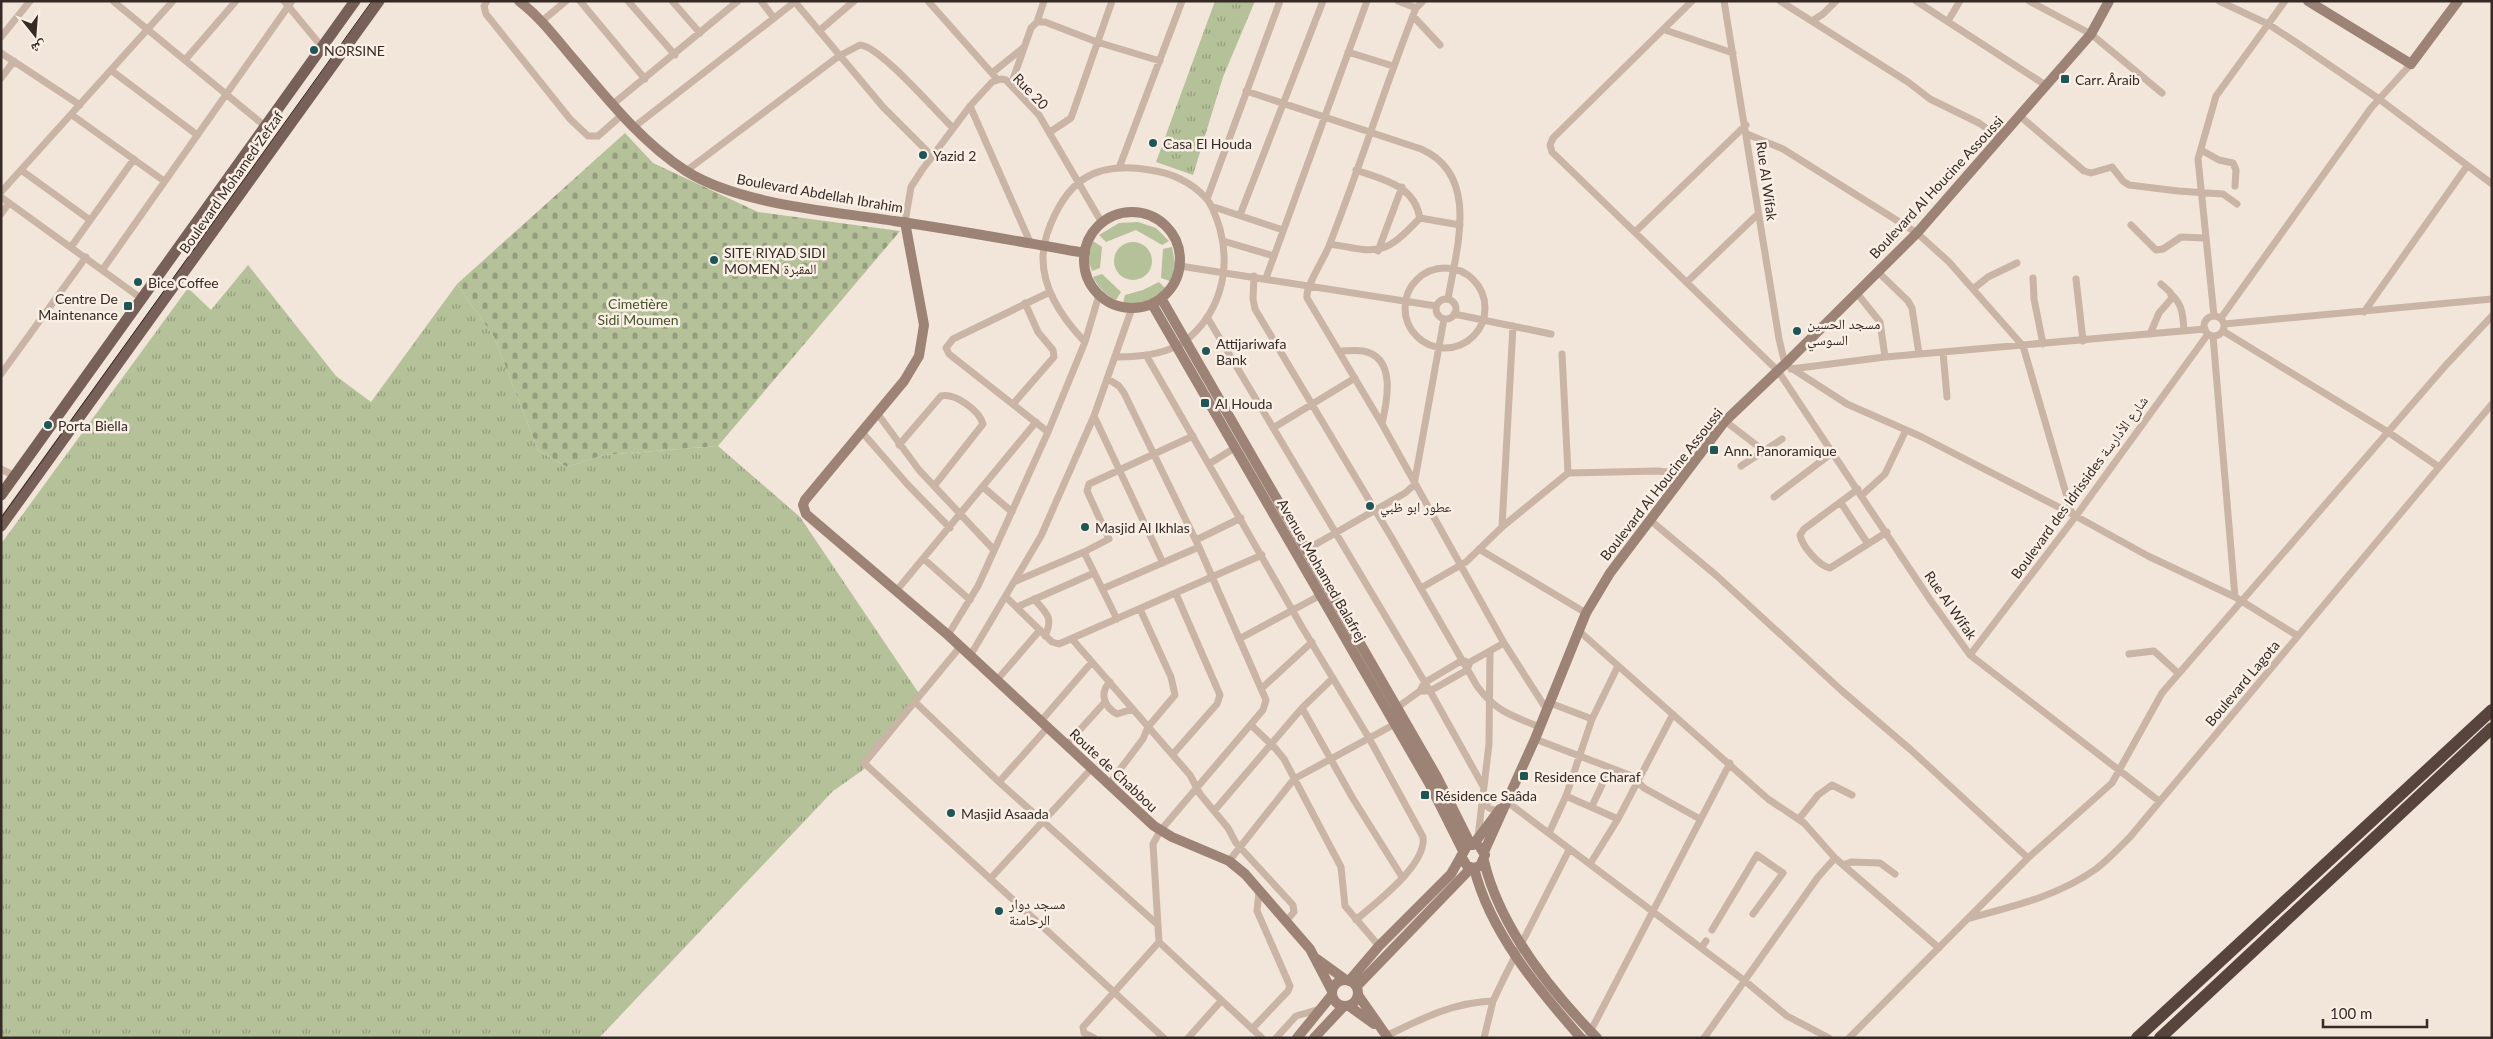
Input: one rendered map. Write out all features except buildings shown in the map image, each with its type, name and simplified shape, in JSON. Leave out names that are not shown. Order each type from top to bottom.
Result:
[{"type":"highway","points":[[2137,1038],[2492,710]]},
{"type":"highway","points":[[2160,1038],[2492,728]]},
{"type":"main road","name":"Boulevard Mohamed Zefzaf","points":[[2,492],[356,1]]},
{"type":"main road","name":"Boulevard Mohamed Zefzaf","points":[[1,526],[379,1]]},
{"type":"street","points":[[1,38],[30,1]]},
{"type":"street","points":[[113,1],[266,126]]},
{"type":"street","points":[[1,192],[174,1]]},
{"type":"street","points":[[185,60],[236,1]]},
{"type":"street","points":[[487,1],[484,6],[486,14],[570,119],[588,136],[598,136],[622,115]]},
{"type":"street","name":"Boulevard Abdellah Ibrahim","points":[[519,1],[528,5],[634,128],[686,170],[723,188],[763,199],[1030,242],[1085,253]]},
{"type":"street","points":[[542,21],[566,1]]},
{"type":"street","points":[[580,1],[644,80]]},
{"type":"street","points":[[628,1],[675,55]]},
{"type":"street","points":[[613,104],[675,55],[738,1]]},
{"type":"street","points":[[761,1],[774,18]]},
{"type":"street","points":[[819,31],[854,1]]},
{"type":"street","points":[[928,1],[997,80]]},
{"type":"street","points":[[1011,85],[1023,48],[1031,28],[1037,22],[1044,1]]},
{"type":"street","points":[[1050,132],[1071,118],[1112,1]]},
{"type":"street","points":[[1119,168],[1182,1]]},
{"type":"street","points":[[1207,199],[1280,1]]},
{"type":"street","points":[[1240,215],[1323,1]]},
{"type":"street","points":[[1266,278],[1367,1]]},
{"type":"street","points":[[1398,1],[1416,8]]},
{"type":"street","points":[[1423,1],[1416,8],[1393,66],[1330,244],[1316,275],[1306,291],[1309,302],[1356,378],[1504,643],[1548,706],[1592,718]]},
{"type":"street","points":[[1692,1],[1665,30],[1553,138],[1550,145],[1555,155],[1687,282],[1785,368],[1835,398],[1906,430],[2074,515],[2148,556],[2238,600],[2298,636]]},
{"type":"street","name":"Rue Al Wifak","points":[[1724,1],[1746,125],[1778,339],[1785,368],[1832,453],[1887,532],[1931,601],[1970,655],[2118,772],[2159,801]]},
{"type":"street","points":[[1780,1],[1908,82],[1930,99],[1972,120],[2000,138]]},
{"type":"street","points":[[1812,21],[1823,14],[1836,1]]},
{"type":"street","points":[[1916,1],[2046,86]]},
{"type":"street","points":[[1948,21],[1960,1]]},
{"type":"street","points":[[2029,1],[2091,34],[2162,93]]},
{"type":"street","name":"Boulevard Al Houcine Assoussi","points":[[1484,857],[1502,806],[1535,739],[1586,613],[1601,585],[1725,421],[1785,368],[1856,292],[1917,232],[2091,34],[2109,1]]},
{"type":"street","points":[[2219,1],[2268,24],[2379,99],[2492,184]]},
{"type":"street","points":[[2285,1],[2216,96],[2197,166],[2205,238],[2220,322],[2440,467]]},
{"type":"street","points":[[2308,1],[2410,64]]},
{"type":"street","points":[[1785,368],[1885,357],[2184,331],[2209,333],[2220,322],[2379,99],[2410,64],[2458,1]]},
{"type":"street","points":[[634,128],[795,2],[883,107],[932,157]]},
{"type":"street","points":[[103,269],[288,3],[322,47]]},
{"type":"street","points":[[677,3],[700,33]]},
{"type":"street","points":[[1413,16],[1440,45]]},
{"type":"street","points":[[1037,22],[1045,22],[1097,42],[1160,60]]},
{"type":"street","points":[[1665,30],[1733,53]]},
{"type":"street","points":[[686,170],[839,56],[860,46],[872,49],[906,80],[953,128]]},
{"type":"street","points":[[992,73],[1023,48]]},
{"type":"street","points":[[1,52],[80,105]]},
{"type":"street","points":[[1348,52],[1393,66]]},
{"type":"street","points":[[1,78],[14,60]]},
{"type":"street","points":[[112,71],[196,134]]},
{"type":"street","name":"Rue 20","points":[[905,222],[911,187],[932,157],[970,106],[992,82],[1006,80],[1039,115],[1080,182],[1102,223]]},
{"type":"street","points":[[1246,91],[1370,131],[1421,149],[1436,158],[1458,190],[1461,208],[1448,299]]},
{"type":"street","points":[[970,106],[1030,242]]},
{"type":"street","points":[[72,115],[164,181]]},
{"type":"street","points":[[2020,116],[2084,171],[2091,173],[2112,167],[2122,181],[2129,185],[2223,194],[2237,204]]},
{"type":"street","points":[[1635,232],[1746,125]]},
{"type":"street","points":[[1747,134],[1783,149],[1917,232],[1949,262],[2023,346],[2074,515]]},
{"type":"street","points":[[2201,150],[2219,160],[2233,163],[2236,170],[2235,186]]},
{"type":"street","points":[[71,247],[134,159]]},
{"type":"street","points":[[2364,312],[2467,166]]},
{"type":"street","points":[[1085,342],[1065,320],[1050,292],[1043,265],[1044,246],[1054,213],[1065,196],[1080,182],[1099,170],[1119,168],[1146,169],[1176,176],[1207,199],[1219,225],[1223,241],[1225,272],[1221,289],[1207,317],[1181,343],[1146,355],[1116,357]]},
{"type":"street","points":[[21,170],[90,220]]},
{"type":"street","points":[[1356,170],[1402,187],[1414,199],[1420,218]]},
{"type":"street","points":[[1378,250],[1402,187]]},
{"type":"street","points":[[1,197],[142,299]]},
{"type":"street","points":[[1,214],[9,202]]},
{"type":"street","points":[[1211,206],[1283,230]]},
{"type":"street","points":[[1131,213],[1146,215],[1160,221],[1168,228],[1176,241],[1180,256],[1180,266],[1174,284],[1157,301],[1132,308],[1115,304],[1099,295],[1087,276],[1085,253],[1091,236],[1102,223],[1120,214],[1131,213]]},
{"type":"street","points":[[1687,282],[1758,214]]},
{"type":"street","points":[[1420,218],[1460,225]]},
{"type":"street","points":[[1330,244],[1378,250],[1399,238],[1420,218]]},
{"type":"street","points":[[905,222],[921,302],[924,335],[916,365],[861,431],[908,485],[950,528]]},
{"type":"street","points":[[2131,225],[2156,250],[2163,249],[2181,238],[2205,238]]},
{"type":"street","points":[[1223,241],[1274,256]]},
{"type":"street","points":[[1,374],[86,257]]},
{"type":"street","points":[[1973,290],[1988,277],[2017,263]]},
{"type":"street","points":[[1180,266],[1254,276],[1436,306]]},
{"type":"street","points":[[1453,268],[1468,275],[1480,287],[1485,303],[1483,320],[1478,330],[1466,342],[1450,347],[1439,347],[1420,339],[1413,331],[1407,317],[1406,302],[1414,282],[1422,275],[1432,270],[1453,268]]},
{"type":"street","points":[[1877,271],[1908,301],[1912,308],[1919,354]]},
{"type":"street","points":[[1254,276],[1253,299],[1255,309],[1421,588],[1461,661],[1490,703],[1500,710],[1540,727]]},
{"type":"street","points":[[2033,278],[2034,299],[2043,344]]},
{"type":"street","points":[[2076,279],[2083,341]]},
{"type":"street","points":[[2161,284],[2177,300],[2182,312],[2184,331]]},
{"type":"street","points":[[1048,432],[1014,403],[949,354],[946,348],[949,341],[1050,292]]},
{"type":"street","points":[[1856,292],[1880,322],[1885,357]]},
{"type":"street","points":[[948,635],[970,600],[1048,432],[1085,342],[1099,295]]},
{"type":"street","points":[[2150,334],[2155,320],[2168,304],[2172,295]]},
{"type":"street","points":[[1444,319],[1436,312],[1436,306],[1442,299],[1448,299],[1455,304],[1454,314]]},
{"type":"street","points":[[2220,322],[2364,312],[2492,300]]},
{"type":"street","name":"Avenue Mohamed Balafrej","points":[[1157,301],[1302,553],[1320,596],[1433,789],[1462,854],[1464,864],[1472,868],[1486,901],[1516,954],[1581,1038]]},
{"type":"street","points":[[1014,403],[1054,356],[1053,350],[1038,332],[1025,303]]},
{"type":"street","points":[[970,656],[1041,536],[1094,416],[1132,308]]},
{"type":"street","points":[[1444,319],[1454,314],[1551,334]]},
{"type":"street","points":[[1849,1038],[2028,858],[2105,789],[2118,772],[2153,707],[2178,673],[2238,600],[2446,365],[2492,316]]},
{"type":"street","points":[[1207,317],[1430,692],[1483,786]]},
{"type":"street","points":[[1302,553],[1409,490],[1415,482],[1444,319]]},
{"type":"street","name":"Boulevard des Idrissides شارع الأدارسة","points":[[1970,655],[2209,333],[2205,322],[2220,322]]},
{"type":"street","points":[[1502,528],[1513,326]]},
{"type":"street","points":[[2209,333],[2238,600]]},
{"type":"street","name":"Avenue Mohamed Balafrej","points":[[1181,343],[1236,447],[1398,708],[1474,842]]},
{"type":"street","points":[[1339,351],[1363,351],[1370,354],[1383,366],[1387,375],[1389,393],[1382,424]]},
{"type":"street","points":[[1943,352],[1947,397]]},
{"type":"street","points":[[1562,354],[1568,473]]},
{"type":"street","points":[[1146,355],[1333,678],[1370,738],[1423,837],[1420,855],[1402,877],[1356,920]]},
{"type":"street","points":[[1273,428],[1311,403],[1356,378]]},
{"type":"street","points":[[1108,379],[1119,386],[1124,393],[1197,543],[1262,688],[1266,705],[1160,830],[1153,844],[1159,942],[1262,1038]]},
{"type":"street","points":[[900,445],[941,396],[956,398],[980,418],[983,424],[934,486]]},
{"type":"street","name":"Boulevard Lagota","points":[[1968,919],[2047,895],[2090,873],[2130,837],[2492,404]]},
{"type":"street","points":[[877,412],[900,445],[934,486],[962,513],[994,550]]},
{"type":"street","points":[[1094,416],[1163,562]]},
{"type":"street","points":[[1725,421],[1764,451]]},
{"type":"street","points":[[897,590],[1036,422]]},
{"type":"street","points":[[1887,532],[1835,566],[1827,568],[1802,542],[1800,535],[1804,529],[1885,474],[1906,430]]},
{"type":"street","name":"Route de Chabbou","points":[[861,431],[805,500],[804,510],[810,519],[897,590],[948,635],[1160,830],[1229,861],[1245,874],[1287,920],[1316,958],[1332,993]]},
{"type":"street","points":[[1016,581],[1106,541],[1109,537],[1087,487],[1193,436]]},
{"type":"street","points":[[1741,466],[1782,439]]},
{"type":"street","points":[[1209,464],[1236,447]]},
{"type":"street","points":[[1774,497],[1832,453]]},
{"type":"street","points":[[1,469],[15,476]]},
{"type":"street","points":[[1421,588],[1461,566],[1502,528],[1568,473],[1658,471],[1685,474]]},
{"type":"street","points":[[983,487],[1012,512]]},
{"type":"street","points":[[1841,503],[1868,544]]},
{"type":"street","points":[[1102,589],[1163,562],[1241,518]]},
{"type":"street","points":[[1650,520],[1717,576],[1841,690],[1918,756],[2028,858]]},
{"type":"street","points":[[1479,549],[1586,613]]},
{"type":"street","points":[[1084,552],[1116,619]]},
{"type":"street","points":[[1006,597],[1056,644],[1072,639],[1262,555]]},
{"type":"street","points":[[924,558],[970,600]]},
{"type":"street","points":[[1017,607],[1094,573]]},
{"type":"street","points":[[1173,754],[1217,704],[1220,695],[1176,594]]},
{"type":"street","points":[[1239,639],[1320,596]]},
{"type":"street","points":[[997,680],[1050,626],[1050,618],[1034,599]]},
{"type":"street","points":[[1109,784],[1143,739],[1148,727],[1173,698],[1175,690],[1168,669],[1140,609]]},
{"type":"street","points":[[1579,631],[1672,714],[1730,762],[1768,799],[1799,818],[1835,858],[1940,948]]},
{"type":"street","points":[[1072,639],[1173,754],[1190,775],[1197,788],[1240,847],[1294,907],[1294,912],[1287,920]]},
{"type":"street","points":[[1262,688],[1312,642]]},
{"type":"street","points":[[1229,861],[1294,779],[1331,757],[1370,738],[1392,719],[1398,708],[1420,691],[1424,683],[1461,661],[1470,662],[1504,643]]},
{"type":"street","points":[[960,647],[864,763],[1164,1038]]},
{"type":"street","points":[[1320,1035],[1346,1006],[1356,1002],[1352,985],[1379,946],[1451,874],[1462,854],[1474,842],[1489,744],[1490,650]]},
{"type":"street","points":[[2129,654],[2154,651],[2178,673]]},
{"type":"street","points":[[999,782],[1092,662]]},
{"type":"street","points":[[1420,691],[1430,692],[1467,670],[1470,662]]},
{"type":"street","points":[[1549,833],[1566,796],[1592,718],[1618,666]]},
{"type":"street","points":[[1214,811],[1302,708],[1333,678]]},
{"type":"street","points":[[1110,682],[1103,692],[1105,702],[1118,714],[1134,709]]},
{"type":"street","points":[[915,702],[999,782],[1158,925]]},
{"type":"street","points":[[1066,744],[1105,702]]},
{"type":"street","points":[[1302,708],[1361,813],[1402,877]]},
{"type":"street","points":[[1590,864],[1618,819],[1628,796],[1638,781],[1672,714]]},
{"type":"street","points":[[1251,725],[1284,759],[1341,867],[1343,901],[1356,920],[1379,946]]},
{"type":"street","points":[[1535,739],[1638,781],[1644,788],[1700,819]]},
{"type":"street","points":[[1474,842],[1479,846],[1484,857],[1494,893],[1522,944],[1537,968],[1591,1036],[1730,762]]},
{"type":"street","points":[[990,879],[1092,768]]},
{"type":"street","points":[[1592,806],[1610,768]]},
{"type":"street","points":[[1799,818],[1818,795],[1832,786],[1852,795]]},
{"type":"street","points":[[1566,796],[1618,819]]},
{"type":"street","points":[[1482,799],[1490,808],[1502,806],[1549,833],[1569,850],[1745,980],[1787,1016],[1829,1038]]},
{"type":"street","name":"Boulevard Al Houcine Assoussi","points":[[1474,842],[1502,806]]},
{"type":"street","points":[[1484,1038],[1493,1001],[1558,868],[1569,850]]},
{"type":"street","points":[[1712,930],[1757,855],[1783,873],[1753,914]]},
{"type":"street","points":[[1352,985],[1484,857]]},
{"type":"street","points":[[1704,1038],[1818,877],[1835,858]]},
{"type":"street","points":[[1843,865],[1852,862],[1884,864],[1895,874]]},
{"type":"street","points":[[1252,1029],[1288,991],[1290,986],[1257,911],[1259,891]]},
{"type":"street","points":[[1701,948],[1706,941]]},
{"type":"street","points":[[1094,1038],[1084,1033],[1082,1028],[1159,942]]},
{"type":"street","name":"Route de Chabbou","points":[[1316,958],[1352,985],[1387,1037]]},
{"type":"street","points":[[1297,1038],[1322,1009],[1337,983],[1352,985]]},
{"type":"street","points":[[1332,993],[1337,1004],[1346,1006]]},
{"type":"street","points":[[1188,1038],[1221,1001]]},
{"type":"street","points":[[1387,1037],[1437,1012],[1465,1003],[1493,1001]]},
{"type":"street","name":"Route de Chabbou","points":[[1346,1006],[1379,1027]]},
{"type":"street","points":[[1276,1038],[1296,1016],[1322,1009]]},
{"type":"green space","points":[[1215,1],[1255,1],[1223,77],[1193,175],[1156,162]]},
{"type":"green space","name":"Cimetière Sidi Moumen","points":[[625,133],[653,163],[758,212],[900,231],[718,446],[604,455],[567,467],[538,450],[494,337],[457,284]]},
{"type":"green space","points":[[1138,222],[1156,228],[1169,241],[1162,245],[1136,230],[1106,242],[1099,235],[1119,223]]},
{"type":"green space","points":[[1093,241],[1102,247],[1100,268],[1092,271],[1087,256]]},
{"type":"green space","points":[[1133,242],[1140,243],[1146,248],[1151,254],[1151,268],[1146,274],[1140,279],[1133,280],[1126,279],[1120,274],[1115,268],[1114,261],[1115,254],[1120,248],[1126,243]]},
{"type":"green space","points":[[1172,247],[1177,274],[1170,281],[1161,278],[1163,249]]},
{"type":"green space","points":[[248,265],[336,376],[371,402],[457,284],[494,337],[538,450],[567,467],[604,455],[718,446],[800,517],[922,698],[863,770],[833,791],[599,1038],[1,1038],[1,544],[188,288],[211,310]]},
{"type":"green space","points":[[1102,274],[1121,292],[1116,300],[1103,291],[1093,277]]},
{"type":"green space","points":[[1159,282],[1166,289],[1152,301],[1136,305],[1123,303],[1125,295],[1143,290]]},
{"type":"tram line","points":[[1,518],[372,1]]},
{"type":"place","name":"NORSINE","points":[[314,50]]},
{"type":"place","name":"Carr. Âraib","points":[[2065,79]]},
{"type":"place","name":"Casa El Houda","points":[[1153,143]]},
{"type":"place","name":"Yazid 2","points":[[923,155]]},
{"type":"place","name":"SITE RIYAD SIDI MOMEN المقبرة","points":[[714,260]]},
{"type":"place","name":"Bice Coffee","points":[[138,282]]},
{"type":"place","name":"Centre De Maintenance","points":[[128,306]]},
{"type":"place","name":"مسجد الحسين السوسي","points":[[1797,331]]},
{"type":"place","name":"Attijariwafa Bank","points":[[1206,351]]},
{"type":"place","name":"Al Houda","points":[[1205,403]]},
{"type":"place","name":"Porta Biella","points":[[48,425]]},
{"type":"place","name":"Ann. Panoramique","points":[[1714,450]]},
{"type":"place","name":"عطور ابو ظبي","points":[[1370,506]]},
{"type":"place","name":"Masjid Al Ikhlas","points":[[1085,527]]},
{"type":"place","name":"Residence Charaf","points":[[1524,776]]},
{"type":"place","name":"Résidence Saâda","points":[[1425,795]]},
{"type":"place","name":"Masjid Asaada","points":[[951,813]]},
{"type":"place","name":"مسجد دوار الرحامنة","points":[[999,911]]}]
